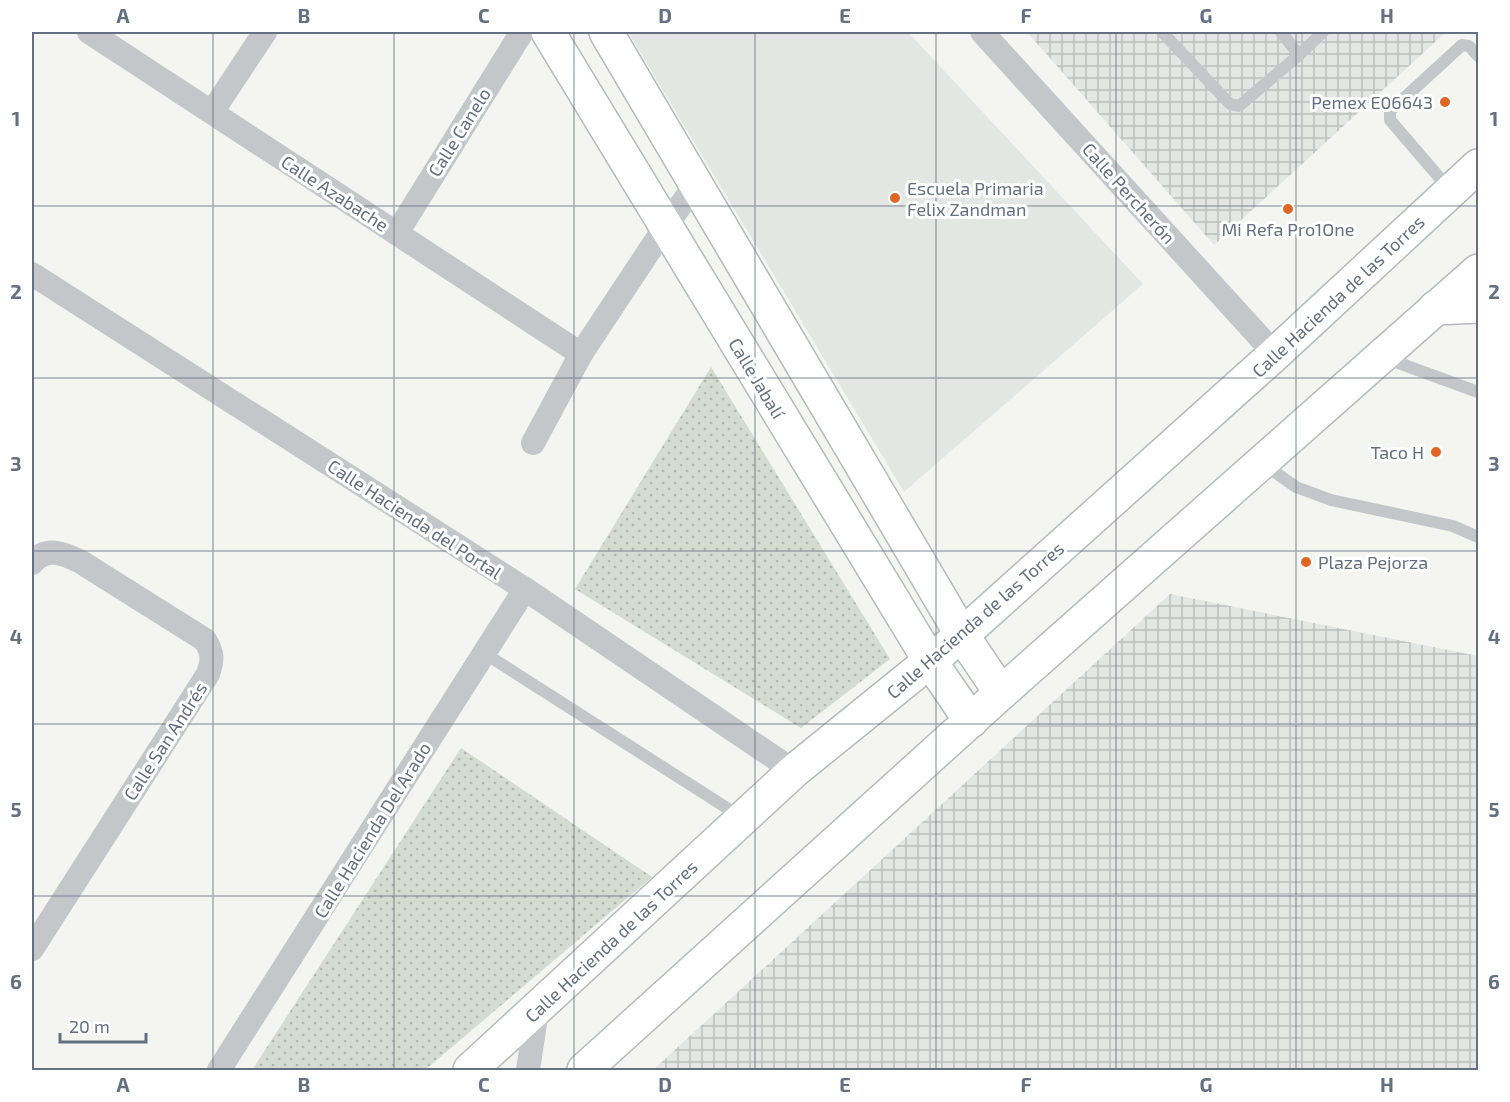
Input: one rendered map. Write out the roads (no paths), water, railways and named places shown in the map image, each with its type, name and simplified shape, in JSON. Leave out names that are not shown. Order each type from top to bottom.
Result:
[{"type":"street","name":"Calle Azabache","points":[[89,32],[582,354]]},
{"type":"street","points":[[212,112],[265,32]]},
{"type":"street","name":"Calle Canelo","points":[[397,233],[522,32]]},
{"type":"street","name":"Calle Jabalí","points":[[548,32],[930,661],[971,721]]},
{"type":"street","points":[[606,32],[962,636],[1001,693]]},
{"type":"street","name":"Calle Percherón","points":[[982,32],[1275,354]]},
{"type":"street","name":"Calle Hacienda de las Torres","points":[[476,1068],[794,771],[962,636],[1275,354],[1479,166]]},
{"type":"street","points":[[533,443],[582,354],[696,184]]},
{"type":"street","points":[[584,1071],[1001,693],[1479,270]]},
{"type":"street","name":"Calle Hacienda del Portal","points":[[32,274],[525,589],[794,771]]},
{"type":"street","points":[[1435,308],[1479,306]]},
{"type":"street","name":"Calle San Andrés","points":[[32,563],[36,558],[48,552],[62,553],[81,562],[204,640],[211,650],[212,662],[208,674],[32,948]]},
{"type":"street","name":"Calle Hacienda Del Arado","points":[[219,1071],[525,589]]},
{"type":"street","points":[[528,1071],[537,1010]]},
{"type":"lane","points":[[1162,32],[1234,106],[1239,106],[1323,32]]},
{"type":"lane","points":[[1281,32],[1299,55]]},
{"type":"lane","points":[[1452,192],[1390,120],[1390,111],[1462,45],[1469,46],[1479,56]]},
{"type":"lane","points":[[1381,356],[1479,392]]},
{"type":"lane","points":[[1262,462],[1296,487],[1331,500],[1453,526],[1479,537]]},
{"type":"lane","points":[[484,653],[742,818]]},
{"type":"place","name":"Pemex E06643","points":[[1445,102]]},
{"type":"place","name":"Escuela Primaria Felix Zandman","points":[[895,198]]},
{"type":"place","name":"Mi Refa Pro1One","points":[[1288,209]]},
{"type":"place","name":"Taco H","points":[[1436,452]]},
{"type":"place","name":"Plaza Pejorza","points":[[1306,562]]}]
